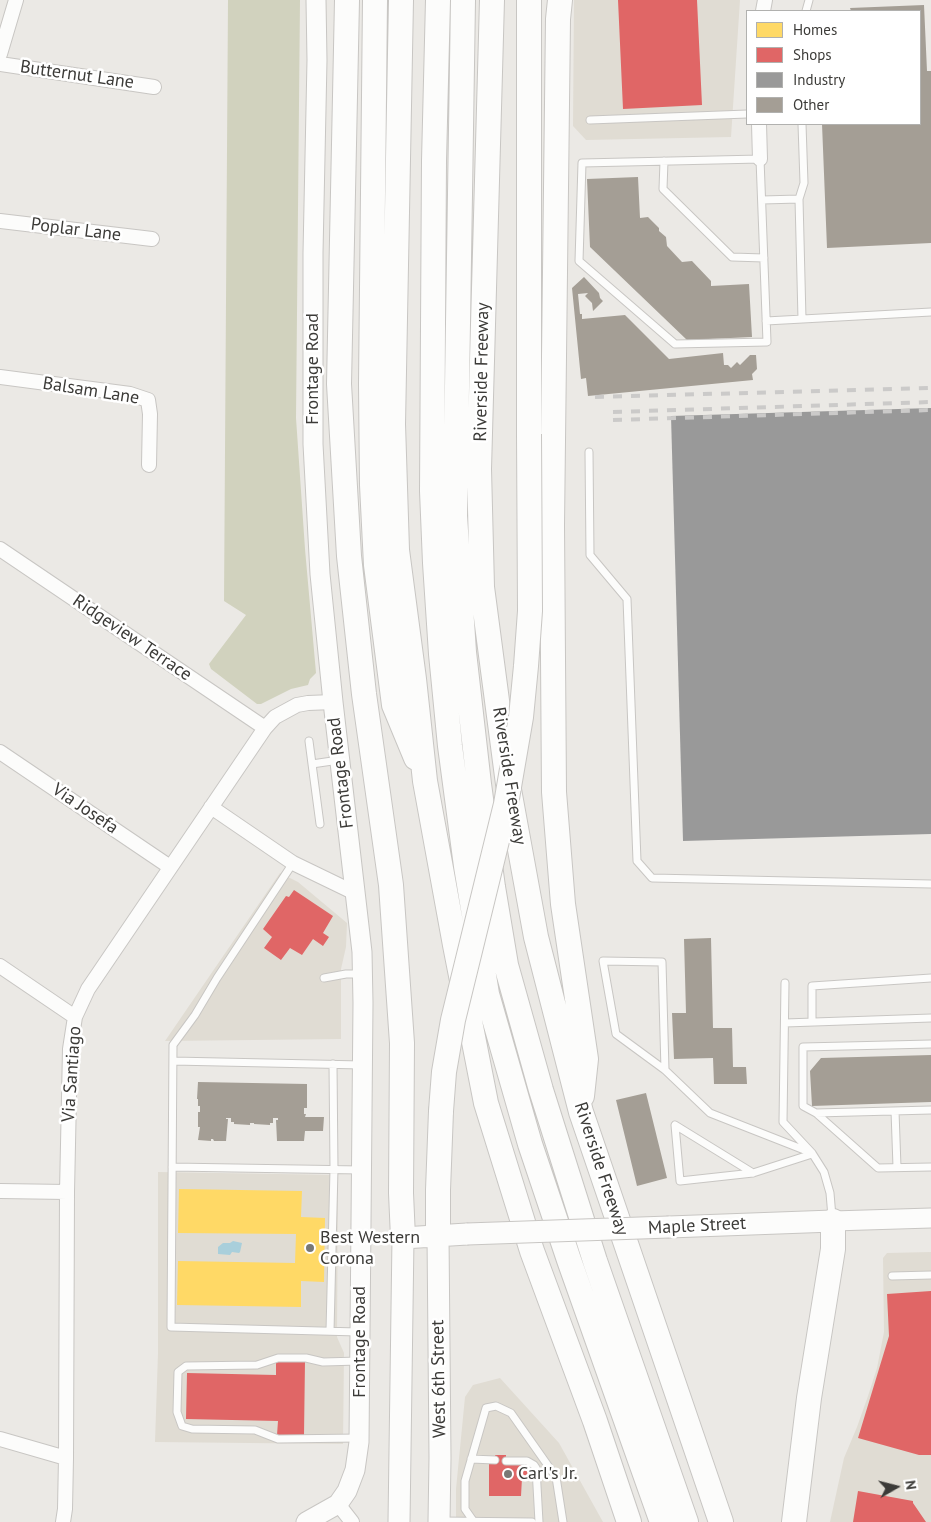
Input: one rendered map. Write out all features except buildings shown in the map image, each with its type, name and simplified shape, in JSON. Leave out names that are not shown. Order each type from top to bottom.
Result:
[{"type":"highway","points":[[347,0],[339,384],[350,566],[364,694],[391,885],[402,1043],[401,1193],[403,1238]]},
{"type":"highway","points":[[376,0],[371,384],[372,485],[376,565],[394,705],[425,781]]},
{"type":"highway","points":[[401,0],[393,424],[397,550],[425,781],[486,1103],[532,1251],[595,1421],[629,1522]]},
{"type":"highway","points":[[438,0],[434,161],[432,500],[441,654],[450,746],[466,866],[487,994],[530,1144],[662,1522]]},
{"type":"highway","points":[[463,0],[455,516],[464,652],[493,887],[506,965],[541,1090],[595,1261],[686,1522]]},
{"type":"highway","name":"Riverside Freeway","points":[[492,0],[480,469],[482,587],[508,784],[536,937],[581,1112],[720,1522]]},
{"type":"highway","points":[[438,1235],[438,1190],[444,1072],[453,1020],[506,804],[526,666],[530,611],[529,0]]},
{"type":"highway","points":[[560,0],[558,19],[552,525],[554,792],[563,904],[586,1059],[581,1112]]},
{"type":"highway","points":[[794,1522],[809,1398],[833,1250],[832,1221]]},
{"type":"main road","name":"Frontage Road","points":[[316,0],[313,444],[320,574],[339,760],[362,952],[359,1438],[355,1470],[347,1491],[338,1504]]},
{"type":"main road","name":"Maple Street","points":[[403,1238],[438,1235],[931,1218]]},
{"type":"main road","name":"West 6th Street","points":[[438,1235],[439,1521]]},
{"type":"main road","name":"West 6th Street","points":[[399,1522],[403,1238]]},
{"type":"main road","points":[[306,1522],[338,1504]]},
{"type":"street","points":[[0,54],[16,0]]},
{"type":"street","name":"Butternut Lane","points":[[0,64],[154,87]]},
{"type":"street","points":[[759,125],[760,159]]},
{"type":"street","name":"Poplar Lane","points":[[0,221],[152,239]]},
{"type":"street","name":"Balsam Lane","points":[[0,377],[130,394],[148,400],[150,414],[148,465]]},
{"type":"street","name":"Ridgeview Terrace","points":[[0,549],[265,728]]},
{"type":"street","name":"Via Santiago","points":[[63,1522],[66,1458],[67,1192],[70,1049],[75,1017],[88,989],[265,728],[275,717],[297,705],[333,702]]},
{"type":"street","name":"Via Josefa","points":[[0,752],[170,867]]},
{"type":"street","points":[[211,807],[293,863],[355,894]]},
{"type":"street","points":[[0,966],[75,1017]]},
{"type":"street","points":[[0,1191],[67,1192]]},
{"type":"street","points":[[0,1439],[66,1458]]},
{"type":"street","points":[[338,1504],[352,1522]]},
{"type":"lane","points":[[590,120],[746,114]]},
{"type":"lane","points":[[802,125],[804,183],[799,199],[802,319]]},
{"type":"lane","points":[[760,159],[767,342],[674,344],[579,261],[582,163],[760,159]]},
{"type":"lane","points":[[664,161],[663,189],[732,257],[764,258]]},
{"type":"lane","points":[[762,200],[799,199]]},
{"type":"lane","points":[[766,321],[931,312]]},
{"type":"lane","points":[[589,452],[590,555],[628,598],[637,861],[652,878],[931,884]]},
{"type":"lane","points":[[309,741],[320,824]]},
{"type":"lane","points":[[312,764],[339,760]]},
{"type":"lane","points":[[293,863],[173,1045],[171,1327],[360,1332]]},
{"type":"lane","points":[[665,1070],[662,962],[603,960],[616,1034],[665,1070],[710,1113],[812,1154]]},
{"type":"lane","points":[[324,978],[346,974],[362,974]]},
{"type":"lane","points":[[812,1022],[812,986],[931,978]]},
{"type":"lane","points":[[785,983],[783,1122],[812,1154],[824,1172],[828,1182],[832,1221]]},
{"type":"lane","points":[[785,1022],[931,1018]]},
{"type":"lane","points":[[931,1044],[802,1047],[803,1106],[816,1113],[878,1168],[931,1166]]},
{"type":"lane","points":[[173,1061],[362,1065]]},
{"type":"lane","points":[[330,1331],[334,1169],[333,1064]]},
{"type":"lane","points":[[816,1113],[931,1110]]},
{"type":"lane","points":[[895,1111],[897,1167]]},
{"type":"lane","points":[[753,1173],[675,1124],[680,1181],[753,1173],[812,1154]]},
{"type":"lane","points":[[172,1167],[361,1170]]},
{"type":"lane","points":[[892,1276],[931,1275]]},
{"type":"lane","points":[[359,1438],[278,1439],[255,1430],[192,1428],[182,1426],[176,1412],[178,1372],[186,1366],[258,1365],[278,1358],[306,1358],[323,1362],[360,1360]]},
{"type":"lane","points":[[474,1522],[465,1509],[465,1481],[486,1408],[496,1406],[511,1413],[556,1477],[563,1522]]},
{"type":"lane","points":[[471,1459],[495,1460]]},
{"type":"lane","points":[[506,1461],[527,1461],[536,1468],[538,1522]]},
{"type":"lane","points":[[439,1521],[532,1522]]},
{"type":"shaded area","points":[[574,0],[740,0],[731,137],[586,140],[573,126]]},
{"type":"shaded area","points":[[280,873],[298,882],[347,923],[346,947],[341,969],[341,1039],[165,1041]]},
{"type":"shaded area","points":[[158,1172],[338,1175],[337,1337],[344,1353],[343,1444],[155,1442],[158,1353]]},
{"type":"shaded area","points":[[931,1252],[931,1522],[830,1522],[844,1458],[857,1427],[877,1368],[884,1332],[883,1258],[887,1253]]},
{"type":"shaded area","points":[[500,1378],[559,1443],[603,1522],[456,1522],[456,1489],[465,1397],[473,1385]]},
{"type":"green space","points":[[228,0],[300,0],[296,418],[316,673],[310,679],[308,685],[291,689],[261,704],[257,704],[211,669],[209,664],[246,615],[224,601]]},
{"type":"water","points":[[233,1241],[242,1243],[239,1253],[232,1252],[230,1255],[218,1254],[218,1247],[223,1243]]},
{"type":"railway","points":[[595,397],[931,388]]},
{"type":"railway","points":[[613,412],[931,402]]},
{"type":"railway","points":[[613,420],[931,410]]},
{"type":"place","name":"Best Western Corona","points":[[310,1248]]},
{"type":"place","name":"Carl's Jr.","points":[[508,1474]]}]
